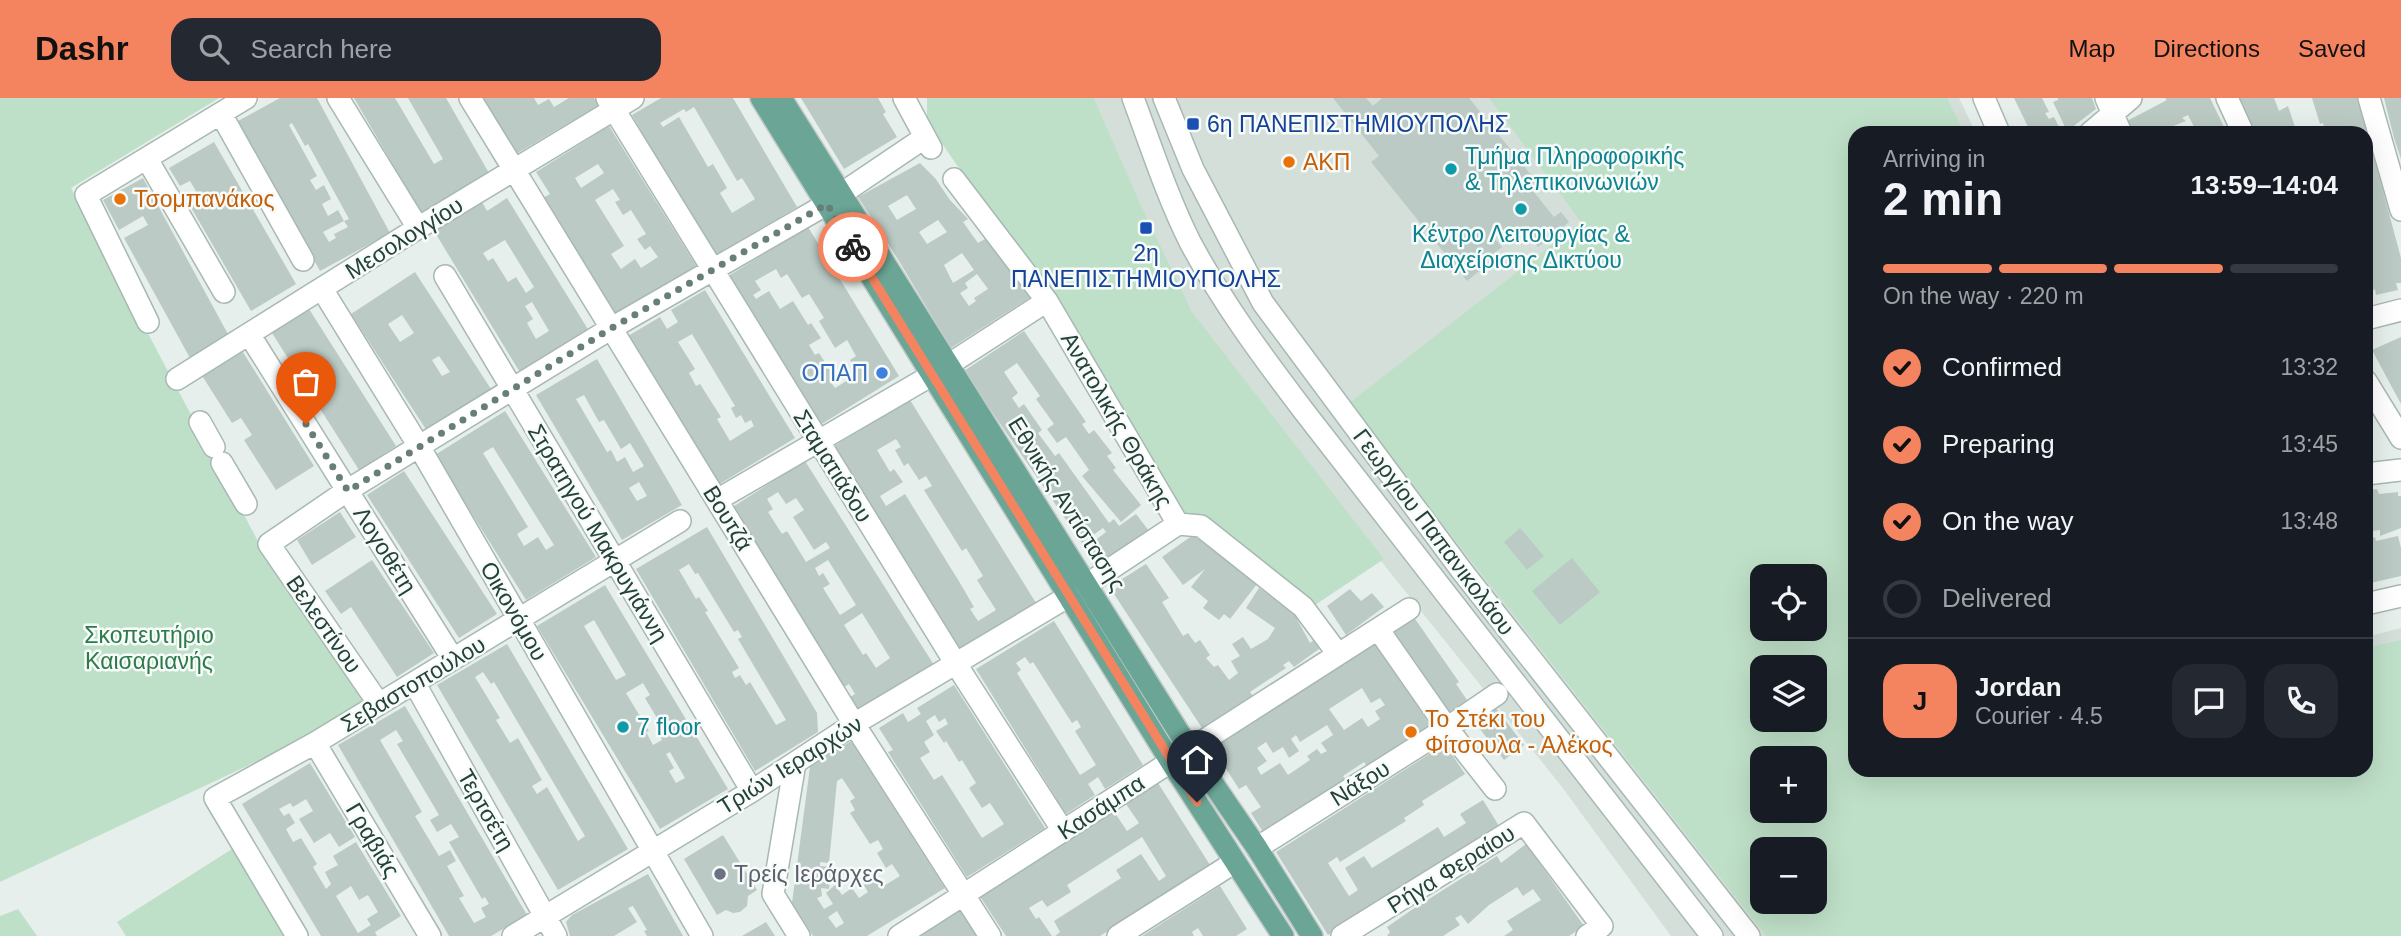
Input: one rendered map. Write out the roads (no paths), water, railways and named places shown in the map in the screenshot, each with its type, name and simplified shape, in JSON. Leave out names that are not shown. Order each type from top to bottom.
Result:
[{"type":"main road","name":"Εθνικής Αντίστασης","points":[[761,98],[834,199],[1078,590],[1257,848],[1312,936]]},
{"type":"main road","name":"Εθνικής Αντίστασης","points":[[781,98],[834,199]]},
{"type":"main road","name":"Εθνικής Αντίστασης","points":[[1078,590],[1171,762],[1283,936]]},
{"type":"street","points":[[148,321],[86,195],[247,98]]},
{"type":"street","points":[[338,98],[418,228]]},
{"type":"street","name":"Βουτζά","points":[[470,98],[854,724],[990,936]]},
{"type":"street","name":"Μεσολογγίου","points":[[177,379],[513,171],[610,104],[633,98]]},
{"type":"street","points":[[348,491],[610,329],[928,144],[904,98]]},
{"type":"street","name":"Γεωργίου Παπανικολάου","points":[[1133,98],[1189,239],[1238,321],[1303,410],[1712,936]]},
{"type":"street","name":"Γεωργίου Παπανικολάου","points":[[1164,98],[1193,169],[1263,303],[1454,560],[1749,936]]},
{"type":"street","points":[[1984,98],[1996,126]]},
{"type":"street","points":[[2095,126],[2109,106],[2131,98]]},
{"type":"street","points":[[2227,98],[2240,126]]},
{"type":"street","points":[[2369,98],[2401,210]]},
{"type":"street","name":"Σταματιάδου","points":[[610,104],[956,664],[1063,831]]},
{"type":"street","points":[[2109,106],[2118,126]]},
{"type":"street","points":[[221,114],[303,260]]},
{"type":"street","points":[[147,159],[224,292]]},
{"type":"street","name":"Ανατολικής Θράκης","points":[[954,179],[1047,301],[1178,524],[1201,526],[1303,607],[1338,654]]},
{"type":"street","name":"Στρατηγού Μακρυγιάννη","points":[[445,276],[752,791]]},
{"type":"street","name":"Οικονόμου","points":[[321,289],[419,448],[702,936]]},
{"type":"street","points":[[717,500],[940,370],[1047,301]]},
{"type":"street","points":[[2373,317],[2401,310]]},
{"type":"street","name":"Λογοθέτη","points":[[248,334],[453,659]]},
{"type":"street","points":[[2373,392],[2401,438]]},
{"type":"street","points":[[200,422],[246,504]]},
{"type":"street","points":[[2373,473],[2401,470]]},
{"type":"street","name":"Βελεστίνου","points":[[348,491],[269,544],[379,704]]},
{"type":"street","name":"Σεβαστοπούλου","points":[[297,936],[215,798],[415,684],[680,521]]},
{"type":"street","name":"Τριών Ιεραρχών","points":[[513,936],[752,791],[854,724],[1078,590],[1178,524]]},
{"type":"street","points":[[2373,602],[2401,596]]},
{"type":"street","name":"Κασάμπα","points":[[899,936],[1409,609]]},
{"type":"street","points":[[1378,628],[1447,728],[1495,789]]},
{"type":"street","name":"Τερτσέτη","points":[[415,684],[556,936]]},
{"type":"street","name":"Νάξου","points":[[1257,848],[1497,694]]},
{"type":"street","name":"Γραβιάς","points":[[315,743],[430,936]]},
{"type":"street","points":[[795,763],[773,894],[799,936]]},
{"type":"street","name":"Ρήγα Φεραίου","points":[[1342,936],[1524,823],[1595,931]]},
{"type":"street","points":[[1118,936],[1235,862]]},
{"type":"place","name":"6η ΠΑΝΕΠΙΣΤΗΜΙΟΥΠΟΛΗΣ","points":[[1193,124]]},
{"type":"place","name":"ΑΚΠ","points":[[1289,162]]},
{"type":"place","name":"Τμήμα Πληροφορικής & Τηλεπικοινωνιών","points":[[1451,169]]},
{"type":"place","name":"Τσομπανάκος","points":[[120,199]]},
{"type":"place","name":"Κέντρο Λειτουργίας & Διαχείρισης Δικτύου","points":[[1521,209]]},
{"type":"place","name":"2η ΠΑΝΕΠΙΣΤΗΜΙΟΥΠΟΛΗΣ","points":[[1146,228]]},
{"type":"place","name":"ΟΠΑΠ","points":[[882,373]]},
{"type":"place","name":"7 floor","points":[[623,727]]},
{"type":"place","name":"Το Στέκι του Φίτσουλα - Αλέκος","points":[[1411,732]]},
{"type":"place","name":"Τρείς Ιεράρχες","points":[[720,874]]},
{"type":"park label","name":"Σκοπευτήριο Καισαριανής","points":[[149,648]]}]
